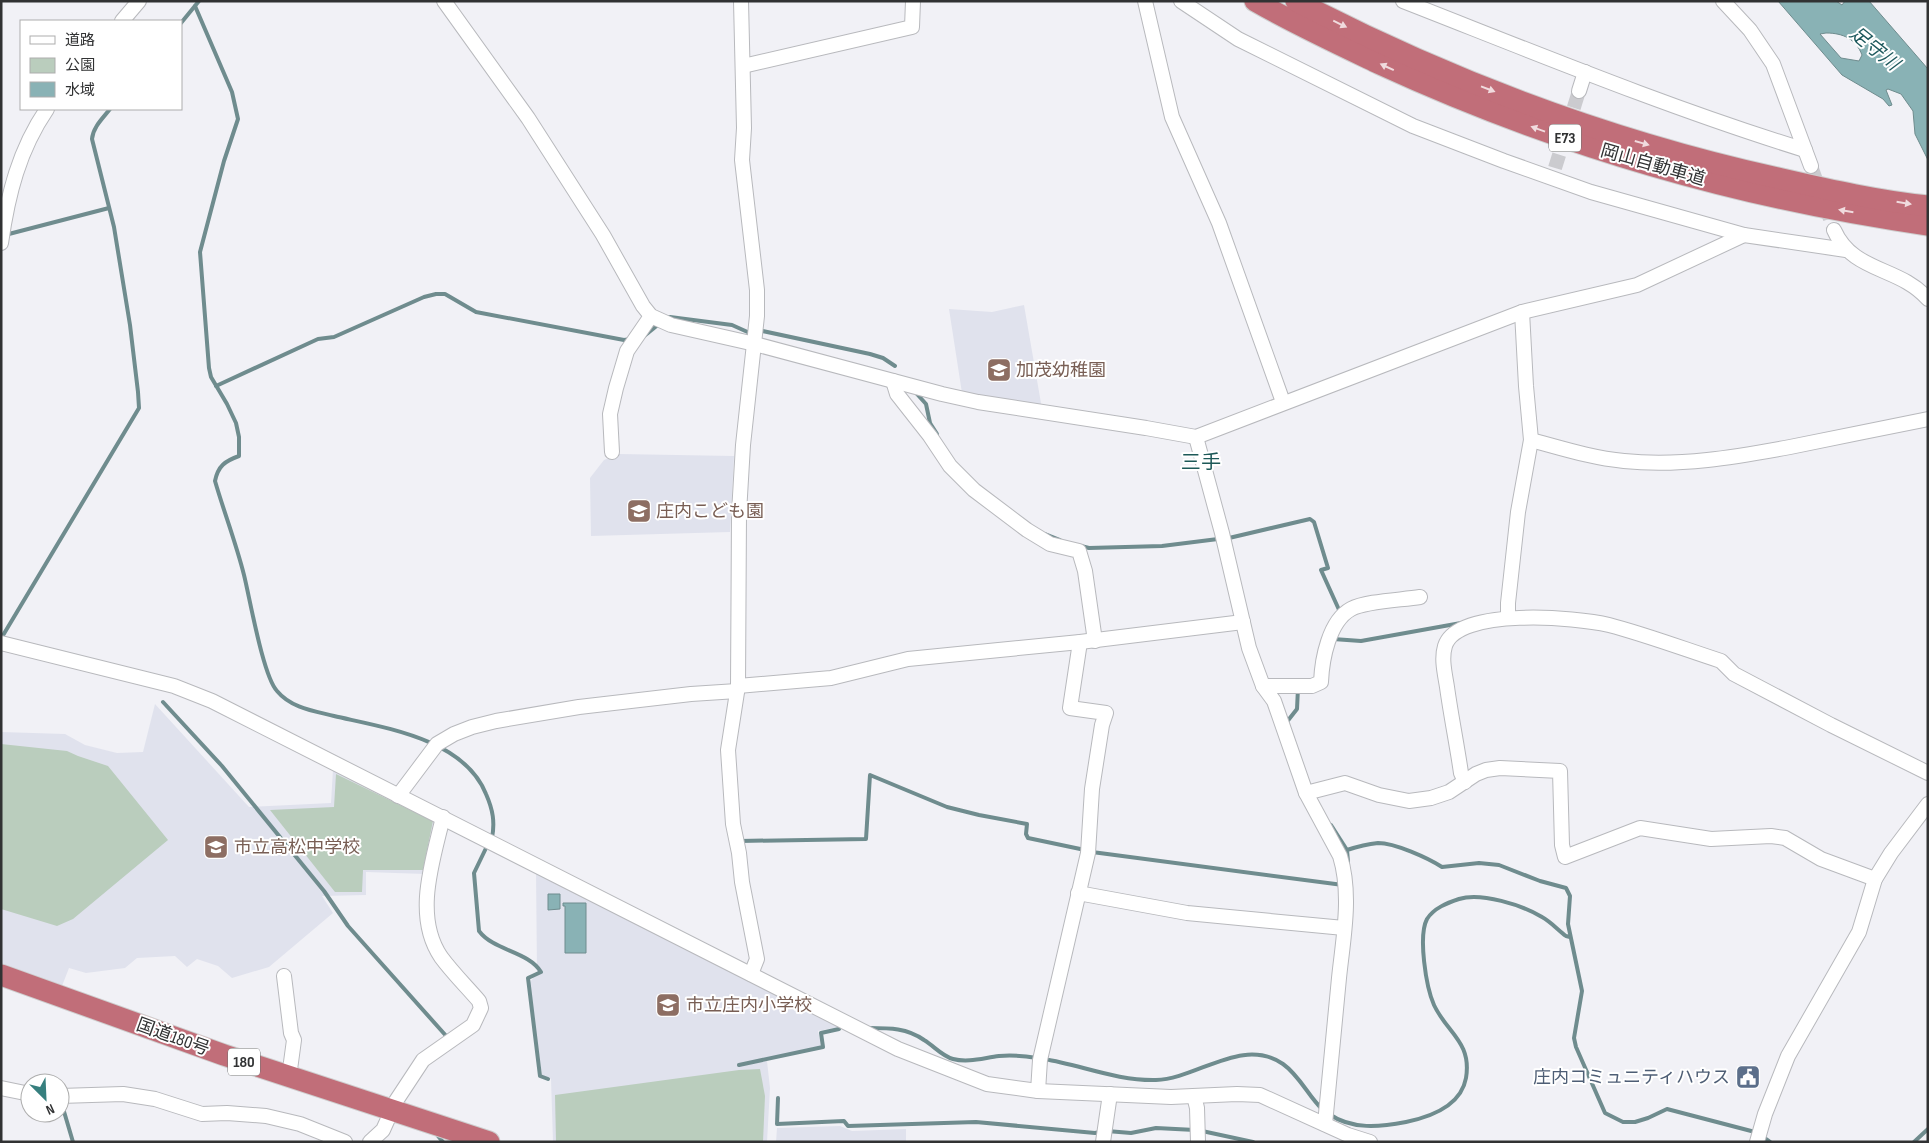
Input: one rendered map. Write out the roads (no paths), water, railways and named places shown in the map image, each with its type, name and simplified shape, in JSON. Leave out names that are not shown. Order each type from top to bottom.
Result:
[{"type":"highway","name":"岡山自動車道","points":[[1255,1],[1330,41],[1398,72],[1468,103],[1541,130],[1688,177],[1815,206],[1928,225]]},
{"type":"highway","name":"岡山自動車道","points":[[1296,1],[1404,54],[1474,84],[1548,112],[1620,136],[1724,166],[1880,199],[1928,206]]},
{"type":"highway","name":"国道180号","points":[[1,975],[289,1077],[489,1142]]},
{"type":"street","points":[[123,20],[139,1]]},
{"type":"street","points":[[444,1],[528,118],[603,234],[643,306],[658,320],[755,334],[893,381],[978,402],[1196,437],[1283,402],[1360,375],[1522,312],[1637,285],[1744,235]]},
{"type":"street","points":[[741,1],[746,65],[742,160],[757,290],[755,334],[743,445],[739,513],[735,690],[728,750],[736,841],[757,959],[751,974]]},
{"type":"street","points":[[746,65],[912,27],[913,1]]},
{"type":"street","points":[[1145,1],[1172,117],[1219,223],[1283,402]]},
{"type":"street","points":[[1180,1],[1238,39],[1413,126],[1554,173],[1609,197],[1744,235],[1846,250]]},
{"type":"street","points":[[1403,1],[1585,72],[1760,136],[1805,150]]},
{"type":"street","points":[[1723,1],[1750,30],[1773,64],[1811,166]]},
{"type":"street","points":[[1579,91],[1585,72]]},
{"type":"street","points":[[2,238],[17,165],[26,144],[46,110]]},
{"type":"street","points":[[1834,230],[1846,250],[1859,260],[1913,286],[1928,299]]},
{"type":"street","points":[[1508,614],[1518,512],[1531,440],[1522,312]]},
{"type":"street","points":[[612,452],[610,414],[627,351],[636,338],[658,320]]},
{"type":"street","points":[[893,381],[897,394],[911,414],[930,436],[950,466],[974,490],[1027,530],[1050,544],[1079,551],[1085,570],[1095,641]]},
{"type":"street","points":[[1531,440],[1579,453],[1623,461],[1674,464],[1722,459],[1773,450],[1928,419]]},
{"type":"street","points":[[1196,437],[1222,533],[1249,648],[1263,686],[1274,701],[1309,792],[1340,856],[1345,885],[1344,928],[1326,1116]]},
{"type":"street","points":[[1263,686],[1312,686],[1321,682],[1323,659],[1330,638],[1340,618],[1351,609],[1369,604],[1420,597]]},
{"type":"street","points":[[1465,782],[1461,773],[1445,672],[1443,658],[1445,644],[1452,634],[1464,627],[1508,614],[1608,625],[1722,661],[1734,674],[1928,773]]},
{"type":"street","points":[[398,796],[436,745],[460,731],[496,720],[580,707],[831,678],[908,659],[1095,641],[1243,622]]},
{"type":"street","points":[[1,642],[174,686],[212,701],[898,1049],[943,1068],[987,1084],[1038,1091],[1171,1097],[1260,1095],[1326,1116],[1348,1135],[1370,1142]]},
{"type":"street","points":[[1038,1091],[1040,1058],[1088,851],[1092,788],[1102,725],[1106,713],[1070,708],[1080,642]]},
{"type":"street","points":[[1309,792],[1345,783],[1379,795],[1409,801],[1430,798],[1449,792],[1486,770],[1500,768],[1560,771],[1564,856],[1640,828],[1711,839],[1771,836],[1785,838],[1822,859],[1876,879]]},
{"type":"street","points":[[1757,1142],[1765,1114],[1788,1056],[1860,932],[1876,879],[1891,854],[1928,804]]},
{"type":"street","points":[[370,1142],[383,1130],[396,1101],[422,1060],[473,1025],[479,1016],[481,1008],[479,1001],[441,957],[432,937],[427,919],[426,908],[431,871],[443,817]]},
{"type":"street","points":[[1078,893],[1187,913],[1344,928]]},
{"type":"street","points":[[284,976],[291,1033],[294,1040],[289,1077]]},
{"type":"street","points":[[1,1088],[20,1092]]},
{"type":"street","points":[[70,1096],[123,1094],[155,1099],[202,1114],[227,1113],[266,1116],[300,1124],[345,1142]]},
{"type":"street","points":[[1104,1135],[1110,1094]]},
{"type":"street","points":[[1194,1096],[1197,1108],[1198,1134]]},
{"type":"water","name":"足守川","points":[[1778,1],[1836,1],[1842,5],[1845,1],[1869,1],[1928,69],[1928,160],[1915,134],[1913,111],[1901,94],[1886,90],[1892,105],[1889,106],[1883,99],[1842,75]],"holes":[[[1832,33],[1848,38],[1856,45],[1862,55],[1859,61],[1841,58],[1820,34]]]},
{"type":"water","points":[[548,894],[560,894],[560,909],[548,910]]},
{"type":"water","points":[[563,903],[586,903],[586,953],[565,953],[565,906],[563,906]]},
{"type":"waterway","points":[[182,22],[199,1]]},
{"type":"waterway","points":[[195,6],[232,92],[238,119],[224,161],[200,252],[209,368],[211,377],[236,423],[239,437],[239,456],[223,465],[218,471],[215,481],[241,563],[267,670],[277,691],[296,705],[399,731],[442,748],[460,760],[475,775],[486,794],[492,811],[492,838]]},
{"type":"waterway","points":[[2,637],[139,408],[130,325],[114,227],[92,139],[96,127],[109,110]]},
{"type":"waterway","points":[[5,235],[109,208]]},
{"type":"waterway","points":[[216,386],[318,339],[334,337],[424,297],[436,294],[445,294],[476,312],[624,340],[631,339]]},
{"type":"waterway","points":[[667,319],[670,317],[732,325],[752,334]]},
{"type":"waterway","points":[[643,337],[659,324]]},
{"type":"waterway","points":[[758,330],[870,354],[883,358],[895,366]]},
{"type":"waterway","points":[[917,394],[926,404],[930,423],[937,434]]},
{"type":"waterway","points":[[1229,538],[1310,519],[1314,522],[1328,568],[1321,570],[1340,612]]},
{"type":"waterway","points":[[1045,534],[1060,540]]},
{"type":"waterway","points":[[1081,546],[1089,548],[1162,546],[1218,539]]},
{"type":"waterway","points":[[1333,639],[1361,641],[1461,623]]},
{"type":"waterway","points":[[1287,725],[1286,723],[1297,709],[1298,688]]},
{"type":"waterway","points":[[163,702],[222,766],[324,891],[348,926],[448,1038]]},
{"type":"waterway","points":[[740,841],[866,839],[870,775],[947,807],[1027,824],[1026,834],[1028,838],[1085,850]]},
{"type":"waterway","points":[[1331,825],[1347,850]]},
{"type":"waterway","points":[[1348,862],[1347,850],[1378,843],[1393,845],[1428,859],[1442,867],[1479,863],[1499,865],[1540,881],[1566,888],[1570,896],[1568,924],[1582,991],[1574,1038],[1576,1047],[1605,1113],[1623,1122],[1635,1122],[1667,1109],[1755,1132]]},
{"type":"waterway","points":[[488,844],[474,873],[479,931],[493,943],[528,960],[541,972],[528,978],[540,1076],[548,1079]]},
{"type":"waterway","points":[[1092,852],[1343,885]]},
{"type":"waterway","points":[[1329,1114],[1347,1123],[1366,1126],[1406,1122],[1425,1117],[1443,1109],[1458,1096],[1463,1088],[1467,1066],[1465,1055],[1462,1046],[1439,1015],[1434,1005],[1424,962],[1424,927],[1427,919],[1437,909],[1445,904],[1468,897],[1490,898],[1534,912],[1570,937]]},
{"type":"waterway","points":[[869,1028],[891,1029],[911,1033],[928,1042],[945,1056],[953,1059],[970,1060],[1003,1056],[1037,1058]]},
{"type":"waterway","points":[[739,1065],[823,1047],[821,1033],[839,1029]]},
{"type":"waterway","points":[[1044,1059],[1127,1078],[1156,1080],[1172,1078],[1236,1056],[1252,1055],[1267,1057],[1283,1064],[1289,1069],[1323,1110]]},
{"type":"waterway","points":[[778,1098],[777,1124],[844,1121],[848,1126],[976,1122],[1100,1132]]},
{"type":"waterway","points":[[67,1123],[73,1142]]},
{"type":"waterway","points":[[1107,1131],[1131,1133],[1156,1128],[1195,1130]]},
{"type":"waterway","points":[[1914,1142],[1928,1129]]},
{"type":"waterway","points":[[1202,1131],[1253,1142]]},
{"type":"waterway","points":[[438,1136],[443,1142]]},
{"type":"waterway","points":[[1763,1137],[1770,1142]]},
{"type":"tunnel","points":[[1555,168],[1579,91]]},
{"type":"tunnel","points":[[1811,166],[1834,230]]},
{"type":"place","name":"加茂幼稚園","points":[[999,370]]},
{"type":"place","name":"庄内こども園","points":[[639,511]]},
{"type":"place","name":"市立高松中学校","points":[[216,847]]},
{"type":"place","name":"市立庄内小学校","points":[[668,1005]]},
{"type":"place","name":"庄内コミュニティハウス","points":[[1748,1077]]},
{"type":"district","name":"三手","points":[[1201,463]]}]
